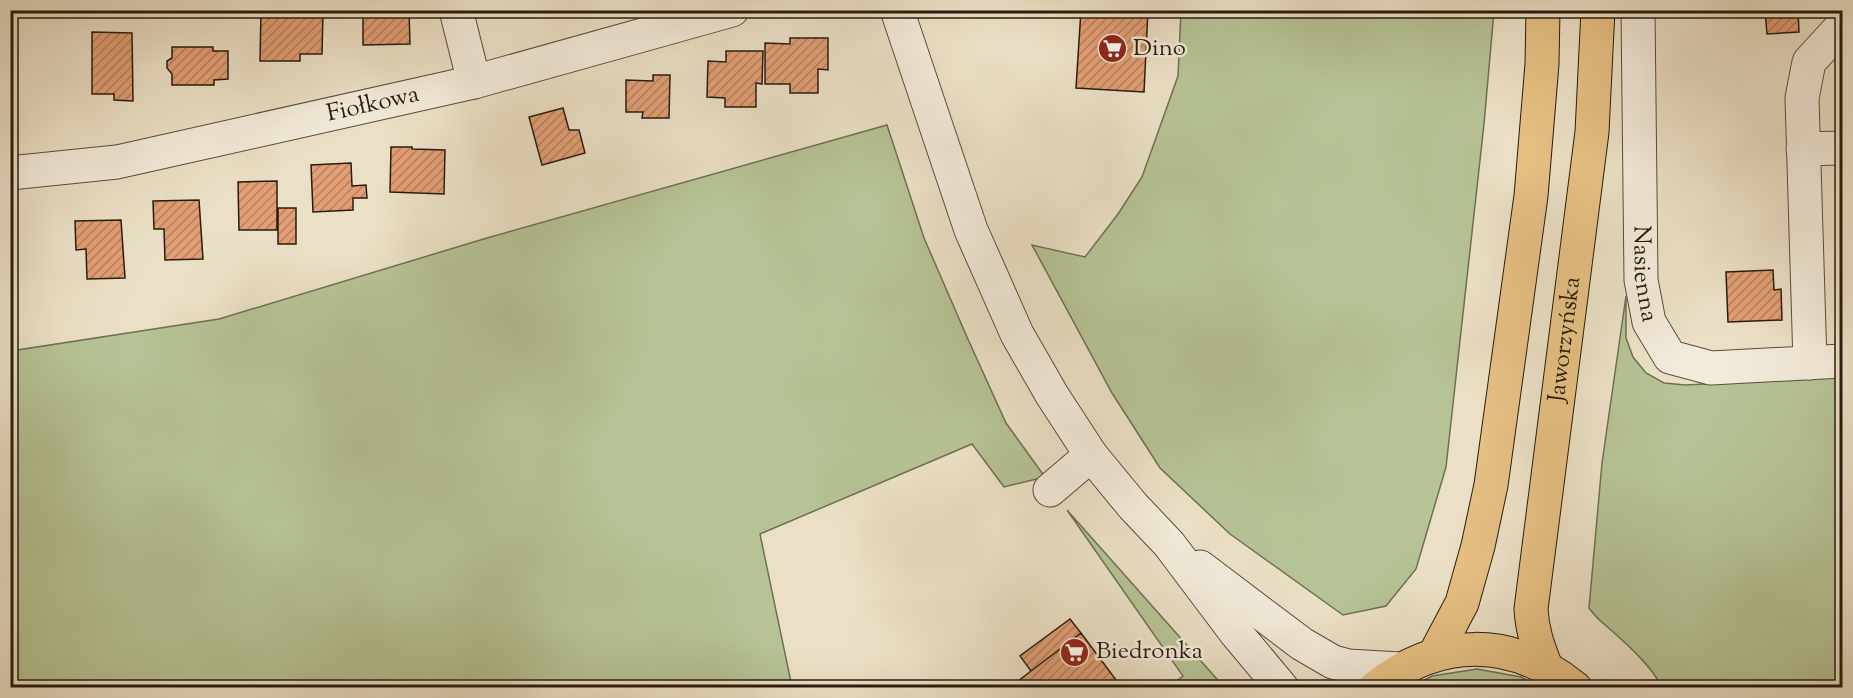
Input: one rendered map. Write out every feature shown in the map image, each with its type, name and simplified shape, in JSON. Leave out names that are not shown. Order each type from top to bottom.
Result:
[{"type":"main road","points":[[1436,654],[1461,603],[1487,510],[1531,196],[1541,75],[1543,10]]},
{"type":"main road","name":"Jaworzyńska","points":[[1546,667],[1537,646],[1532,609],[1592,132],[1598,10]]},
{"type":"main road","points":[[1388,678],[1413,662],[1436,654],[1463,650],[1489,650],[1514,654],[1546,667],[1575,687]]},
{"type":"street","points":[[456,10],[474,82]]},
{"type":"street","name":"Fiołkowa","points":[[10,173],[117,162],[474,82],[732,10]]},
{"type":"street","points":[[897,10],[971,230],[1017,334],[1052,395],[1091,455],[1132,506],[1169,544],[1236,633],[1282,687]]},
{"type":"street","name":"Nasienna","points":[[1638,10],[1641,280],[1649,322],[1670,357],[1711,368],[1842,361]]},
{"type":"street","points":[[1810,363],[1802,98],[1809,62],[1842,26]]},
{"type":"street","points":[[1803,149],[1842,148]]},
{"type":"street","points":[[1050,490],[1091,455]]},
{"type":"street","points":[[1169,544],[1302,644],[1333,662],[1358,667],[1388,678]]},
{"type":"green space","points":[[1181,11],[1494,11],[1484,124],[1446,467],[1416,569],[1386,606],[1343,615],[1230,534],[1160,468],[1112,393],[1032,245],[1085,257],[1118,214],[1142,177],[1178,76]]},
{"type":"green space","points":[[887,125],[924,238],[967,337],[1006,423],[1045,477],[1004,487],[972,444],[760,534],[792,687],[11,688],[11,351],[219,319],[487,238]]},
{"type":"green space","points":[[1626,296],[1626,338],[1633,357],[1646,373],[1664,383],[1685,385],[1842,377],[1842,687],[1662,687],[1640,657],[1589,608],[1602,463]]},
{"type":"green space","points":[[1067,510],[1224,687],[1168,687],[1183,676]]},
{"type":"green space","points":[[1477,669],[1521,677],[1539,687],[1412,687],[1432,676]]},
{"type":"building","points":[[363,10],[409,10],[410,44],[363,45]]},
{"type":"building","points":[[502,10],[557,10],[544,11],[544,16],[502,15]]},
{"type":"building","name":"Dino","points":[[1081,10],[1148,10],[1144,92],[1076,88]]},
{"type":"building","points":[[1765,10],[1798,10],[1799,32],[1767,34]]},
{"type":"building","points":[[261,11],[323,12],[322,54],[300,54],[300,61],[260,61]]},
{"type":"building","points":[[92,32],[132,33],[133,101],[114,100],[114,94],[92,94]]},
{"type":"building","points":[[790,38],[828,38],[828,70],[818,69],[818,93],[790,93],[790,84],[765,84],[765,43],[790,44]]},
{"type":"building","points":[[172,47],[213,47],[213,51],[228,51],[228,79],[214,80],[214,85],[172,85],[172,74],[167,68],[167,61],[172,58]]},
{"type":"building","points":[[726,51],[763,51],[762,84],[756,83],[756,107],[725,107],[725,98],[707,97],[708,61],[726,62]]},
{"type":"building","points":[[653,75],[670,75],[669,118],[642,118],[643,112],[626,112],[626,80],[653,81]]},
{"type":"building","points":[[563,108],[569,130],[579,130],[585,153],[542,165],[529,117]]},
{"type":"building","points":[[391,147],[445,150],[444,194],[390,192]]},
{"type":"building","points":[[351,163],[352,186],[366,185],[367,198],[353,198],[353,210],[313,212],[311,165]]},
{"type":"building","points":[[277,181],[277,230],[239,230],[238,182]]},
{"type":"building","points":[[199,200],[203,259],[165,260],[164,229],[154,229],[153,201]]},
{"type":"building","points":[[278,208],[296,208],[296,244],[278,244]]},
{"type":"building","points":[[121,220],[125,278],[87,279],[86,249],[76,250],[75,221]]},
{"type":"building","points":[[1773,270],[1774,290],[1781,289],[1782,320],[1728,322],[1726,272]]},
{"type":"building","points":[[1070,619],[1081,633],[1031,671],[1020,656]]},
{"type":"building","name":"Biedronka","points":[[1081,633],[1122,688],[1009,688],[1031,671]]},
{"type":"place","name":"Dino","points":[[1112,49]]},
{"type":"place","name":"Biedronka","points":[[1075,652]]}]
